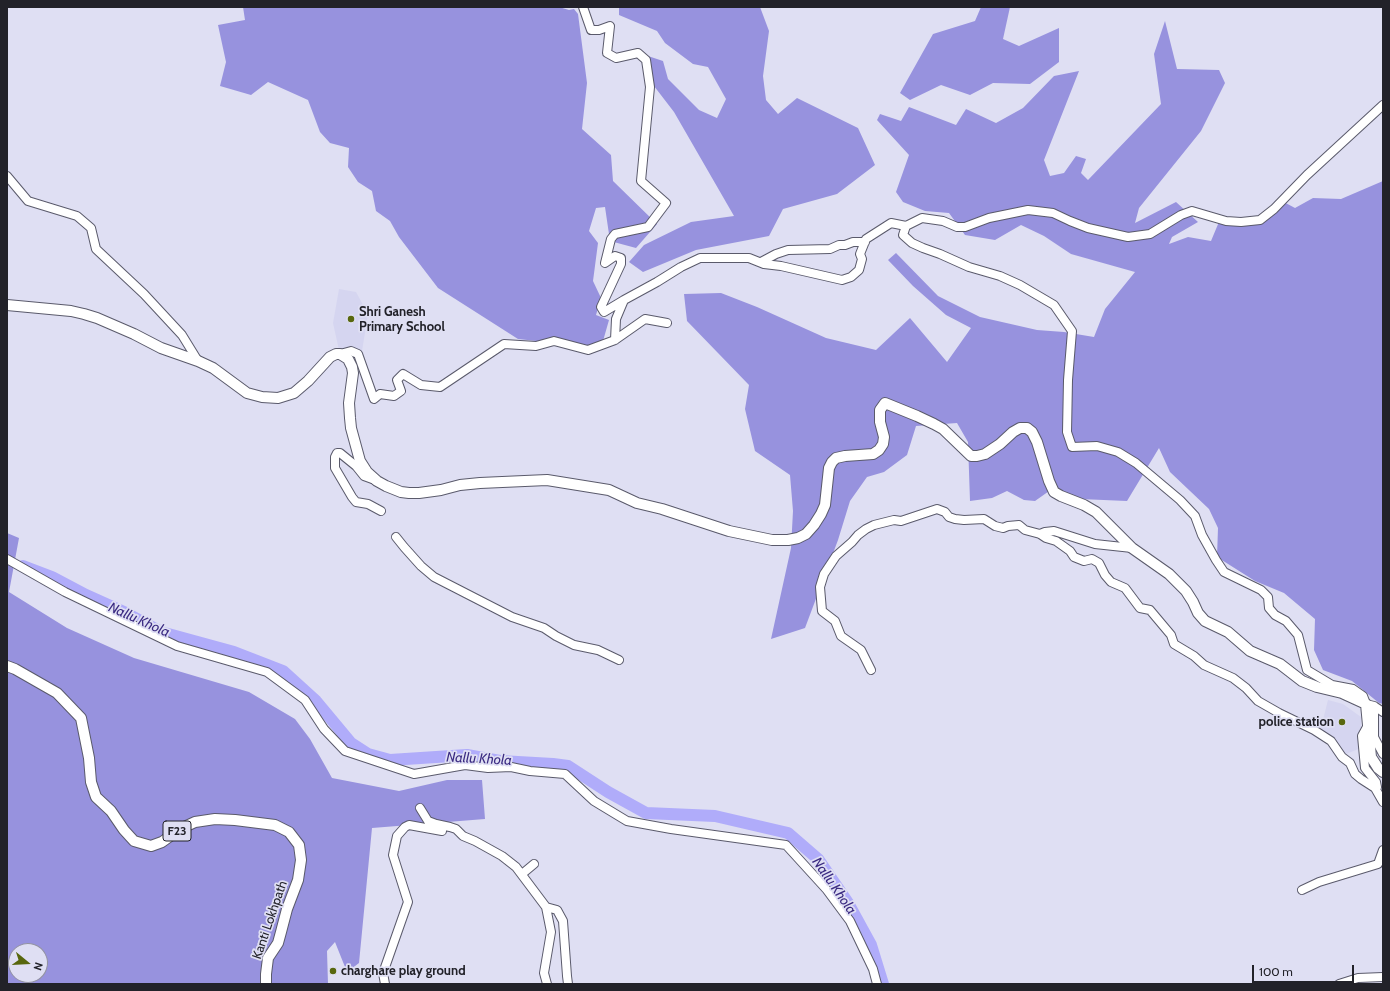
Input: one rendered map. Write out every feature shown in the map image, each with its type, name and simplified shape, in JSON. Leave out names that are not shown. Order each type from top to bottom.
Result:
[{"type":"main road","points":[[7,305],[84,314],[198,362],[217,371],[247,393],[262,397],[278,398],[294,394],[330,357],[340,354],[348,359],[352,367],[353,373],[349,402],[350,418],[351,428],[360,461],[367,472],[377,481],[386,486],[409,493],[441,490],[460,485],[494,482],[547,480],[570,482],[609,490],[637,503],[662,509],[729,531],[772,540],[788,540],[798,538],[806,534],[821,514],[825,504],[829,468],[836,458],[873,454],[879,450],[883,444],[884,437],[880,422],[880,410],[885,404],[934,424],[943,430],[971,456],[984,454],[1000,444],[1013,432],[1020,428],[1027,428],[1032,432],[1037,442],[1049,482],[1054,492],[1084,504],[1096,512],[1132,548],[1170,574],[1179,583],[1193,602],[1198,613],[1205,621],[1228,632],[1250,651],[1280,664],[1302,681],[1317,687],[1342,693],[1370,705],[1367,727],[1370,756],[1378,768],[1383,772]]},
{"type":"main road","name":"Kanti Lokhpath","points":[[7,666],[57,693],[80,718],[89,758],[91,782],[96,797],[111,811],[124,830],[134,841],[151,846],[162,842],[180,829],[195,822],[215,819],[275,825],[289,832],[299,845],[301,860],[298,880],[287,909],[278,943],[268,958],[266,984]]},
{"type":"street","points":[[583,7],[591,30],[599,30],[610,26],[606,52],[616,58],[638,53],[646,60],[650,87],[641,181],[666,203],[648,228],[615,234],[611,239],[605,263],[615,256],[621,258],[621,264],[601,307],[604,312],[681,267],[700,258],[749,258],[764,264],[781,266],[842,280],[851,277],[859,270],[862,259],[860,254],[866,239],[891,224],[906,226],[922,218],[943,221],[957,227],[965,227],[989,218],[1028,210],[1053,213],[1088,228],[1128,237],[1150,234],[1181,215],[1192,212],[1226,221],[1241,222],[1260,220],[1285,199],[1307,175],[1383,105]]},
{"type":"street","points":[[7,176],[28,200],[77,216],[91,228],[96,249],[140,290],[182,335],[198,362]]},
{"type":"street","points":[[906,226],[903,235],[912,243],[969,266],[1000,276],[1020,285],[1054,305],[1072,331],[1068,380],[1067,432],[1072,447],[1098,446],[1118,452],[1136,463],[1180,500],[1195,516],[1202,535],[1224,572],[1261,590],[1268,597],[1269,608],[1275,615],[1286,621],[1298,635],[1306,670],[1332,685],[1353,689],[1363,696],[1370,705],[1383,712]]},
{"type":"street","points":[[761,262],[776,254],[788,250],[830,249],[839,245],[845,245],[853,242],[865,242]]},
{"type":"street","points":[[615,340],[616,319],[624,300]]},
{"type":"street","points":[[340,354],[351,351],[358,354],[374,400],[380,394],[394,396],[401,391],[397,380],[403,374],[421,385],[440,387],[504,344],[536,346],[554,341],[588,350],[615,340],[645,319],[667,323]]},
{"type":"street","points":[[377,481],[364,476],[356,466],[340,453],[337,453],[335,457],[335,468],[352,497],[356,502],[368,504],[381,511]]},
{"type":"street","points":[[871,670],[861,650],[841,636],[835,621],[822,611],[820,587],[824,574],[836,556],[862,532],[881,522],[894,520],[901,521],[937,509],[955,519],[984,519],[995,526],[1003,528],[1019,525],[1025,530],[1040,534],[1046,538],[1056,541],[1070,551],[1074,557],[1084,560],[1092,559],[1099,563],[1105,575],[1111,582],[1125,588],[1140,608],[1150,610],[1171,635],[1174,644],[1194,656],[1204,665],[1233,678],[1246,688],[1258,701],[1314,730],[1331,741],[1342,757],[1350,762],[1355,774],[1375,788],[1383,802]]},
{"type":"street","points":[[1040,534],[1054,531],[1095,544],[1132,548]]},
{"type":"street","points":[[396,537],[412,557],[434,577],[512,617],[544,628],[574,645],[598,650],[619,660]]},
{"type":"street","points":[[7,559],[65,592],[178,646],[267,672],[305,700],[324,729],[345,751],[414,774],[465,765],[488,768],[511,767],[530,771],[565,774],[594,801],[627,821],[671,829],[786,845],[827,890],[850,921],[872,969],[877,984]]},
{"type":"street","points":[[1370,705],[1374,737],[1383,754]]},
{"type":"street","points":[[1367,727],[1362,736],[1365,768],[1376,782],[1377,787],[1375,788]]},
{"type":"street","points":[[420,808],[428,820],[436,824],[456,829],[459,833]]},
{"type":"street","points":[[385,984],[383,972],[408,902],[392,855],[397,836],[405,827],[409,826],[459,833],[502,856],[516,867],[546,907],[551,932],[544,973],[547,984]]},
{"type":"street","points":[[1302,890],[1319,882],[1378,864],[1383,850]]},
{"type":"street","points":[[522,874],[534,864]]},
{"type":"street","points":[[546,907],[557,910],[563,921],[568,984]]},
{"type":"street","points":[[1339,984],[1358,978],[1383,977]]},
{"type":"shaded area","points":[[243,7],[559,7],[569,10],[574,9],[578,14],[587,83],[582,129],[611,155],[613,181],[657,224],[636,248],[610,241],[605,207],[596,208],[589,231],[598,243],[593,281],[601,298],[596,315],[609,320],[601,348],[518,339],[438,288],[399,237],[390,221],[376,211],[372,191],[358,182],[348,167],[349,148],[330,143],[320,132],[308,100],[268,82],[251,95],[220,86],[226,62],[218,25],[245,20]]},
{"type":"shaded area","points":[[619,7],[760,7],[769,31],[763,76],[766,100],[778,114],[797,98],[858,128],[875,165],[837,194],[783,209],[769,236],[696,250],[643,272],[629,262],[644,245],[691,222],[734,216],[674,112],[654,86],[648,56],[663,61],[668,79],[699,110],[717,118],[726,99],[708,67],[693,64],[665,43],[657,31],[619,15]]},
{"type":"shaded area","points":[[981,7],[1010,7],[1003,39],[1019,46],[1059,28],[1059,62],[1030,84],[993,83],[970,95],[941,85],[910,100],[900,93],[933,34],[975,21]]},
{"type":"shaded area","points":[[1165,21],[1177,69],[1219,70],[1225,83],[1201,131],[1139,208],[1135,223],[1176,202],[1198,222],[1172,237],[1169,244],[1188,237],[1211,241],[1221,217],[1262,222],[1280,200],[1295,208],[1313,198],[1341,199],[1383,181],[1383,704],[1379,703],[1352,681],[1323,670],[1314,650],[1315,619],[1284,593],[1255,581],[1217,557],[1218,528],[1209,509],[1170,472],[1159,448],[1127,501],[1080,499],[1052,489],[1035,501],[1024,500],[1007,491],[992,498],[970,501],[968,442],[957,423],[916,426],[907,455],[884,472],[867,477],[850,501],[838,540],[805,628],[771,639],[791,548],[793,511],[790,475],[755,451],[745,409],[749,385],[687,321],[684,294],[721,293],[757,307],[826,338],[876,350],[910,318],[947,362],[971,328],[946,315],[913,286],[888,260],[896,253],[938,296],[980,317],[1037,330],[1064,332],[1094,337],[1105,309],[1135,272],[1071,254],[1044,236],[1021,225],[995,240],[965,235],[949,213],[925,211],[903,202],[896,192],[909,155],[877,120],[880,114],[901,121],[909,107],[956,125],[966,109],[996,123],[1023,108],[1054,76],[1079,71],[1044,160],[1050,176],[1064,173],[1076,156],[1086,159],[1081,173],[1088,180],[1161,104],[1154,54]]},
{"type":"shaded area","name":"Shri Ganesh Primary School","points":[[339,289],[356,292],[368,314],[362,351],[339,350],[333,323]]},
{"type":"shaded area","points":[[7,533],[19,538],[9,592],[67,628],[134,658],[249,692],[295,719],[310,739],[332,778],[399,791],[447,780],[482,780],[485,819],[372,828],[359,963],[347,972],[335,942],[327,951],[328,984],[7,984]]},
{"type":"shaded area","name":"police station","points":[[1328,700],[1343,704],[1361,717],[1361,748],[1346,754],[1321,728]]},
{"type":"waterway","name":"Nallu Khola","points":[[23,566],[52,577],[161,632],[234,652],[283,671],[316,701],[351,743],[368,754],[390,760],[467,755],[500,761],[568,766],[608,792],[646,813],[715,816],[788,833],[818,859],[848,903],[871,945],[883,984]]},
{"type":"place","name":"Shri Ganesh Primary School","points":[[351,319]]},
{"type":"place","name":"police station","points":[[1342,722]]},
{"type":"place","name":"charghare play ground","points":[[333,971]]}]
